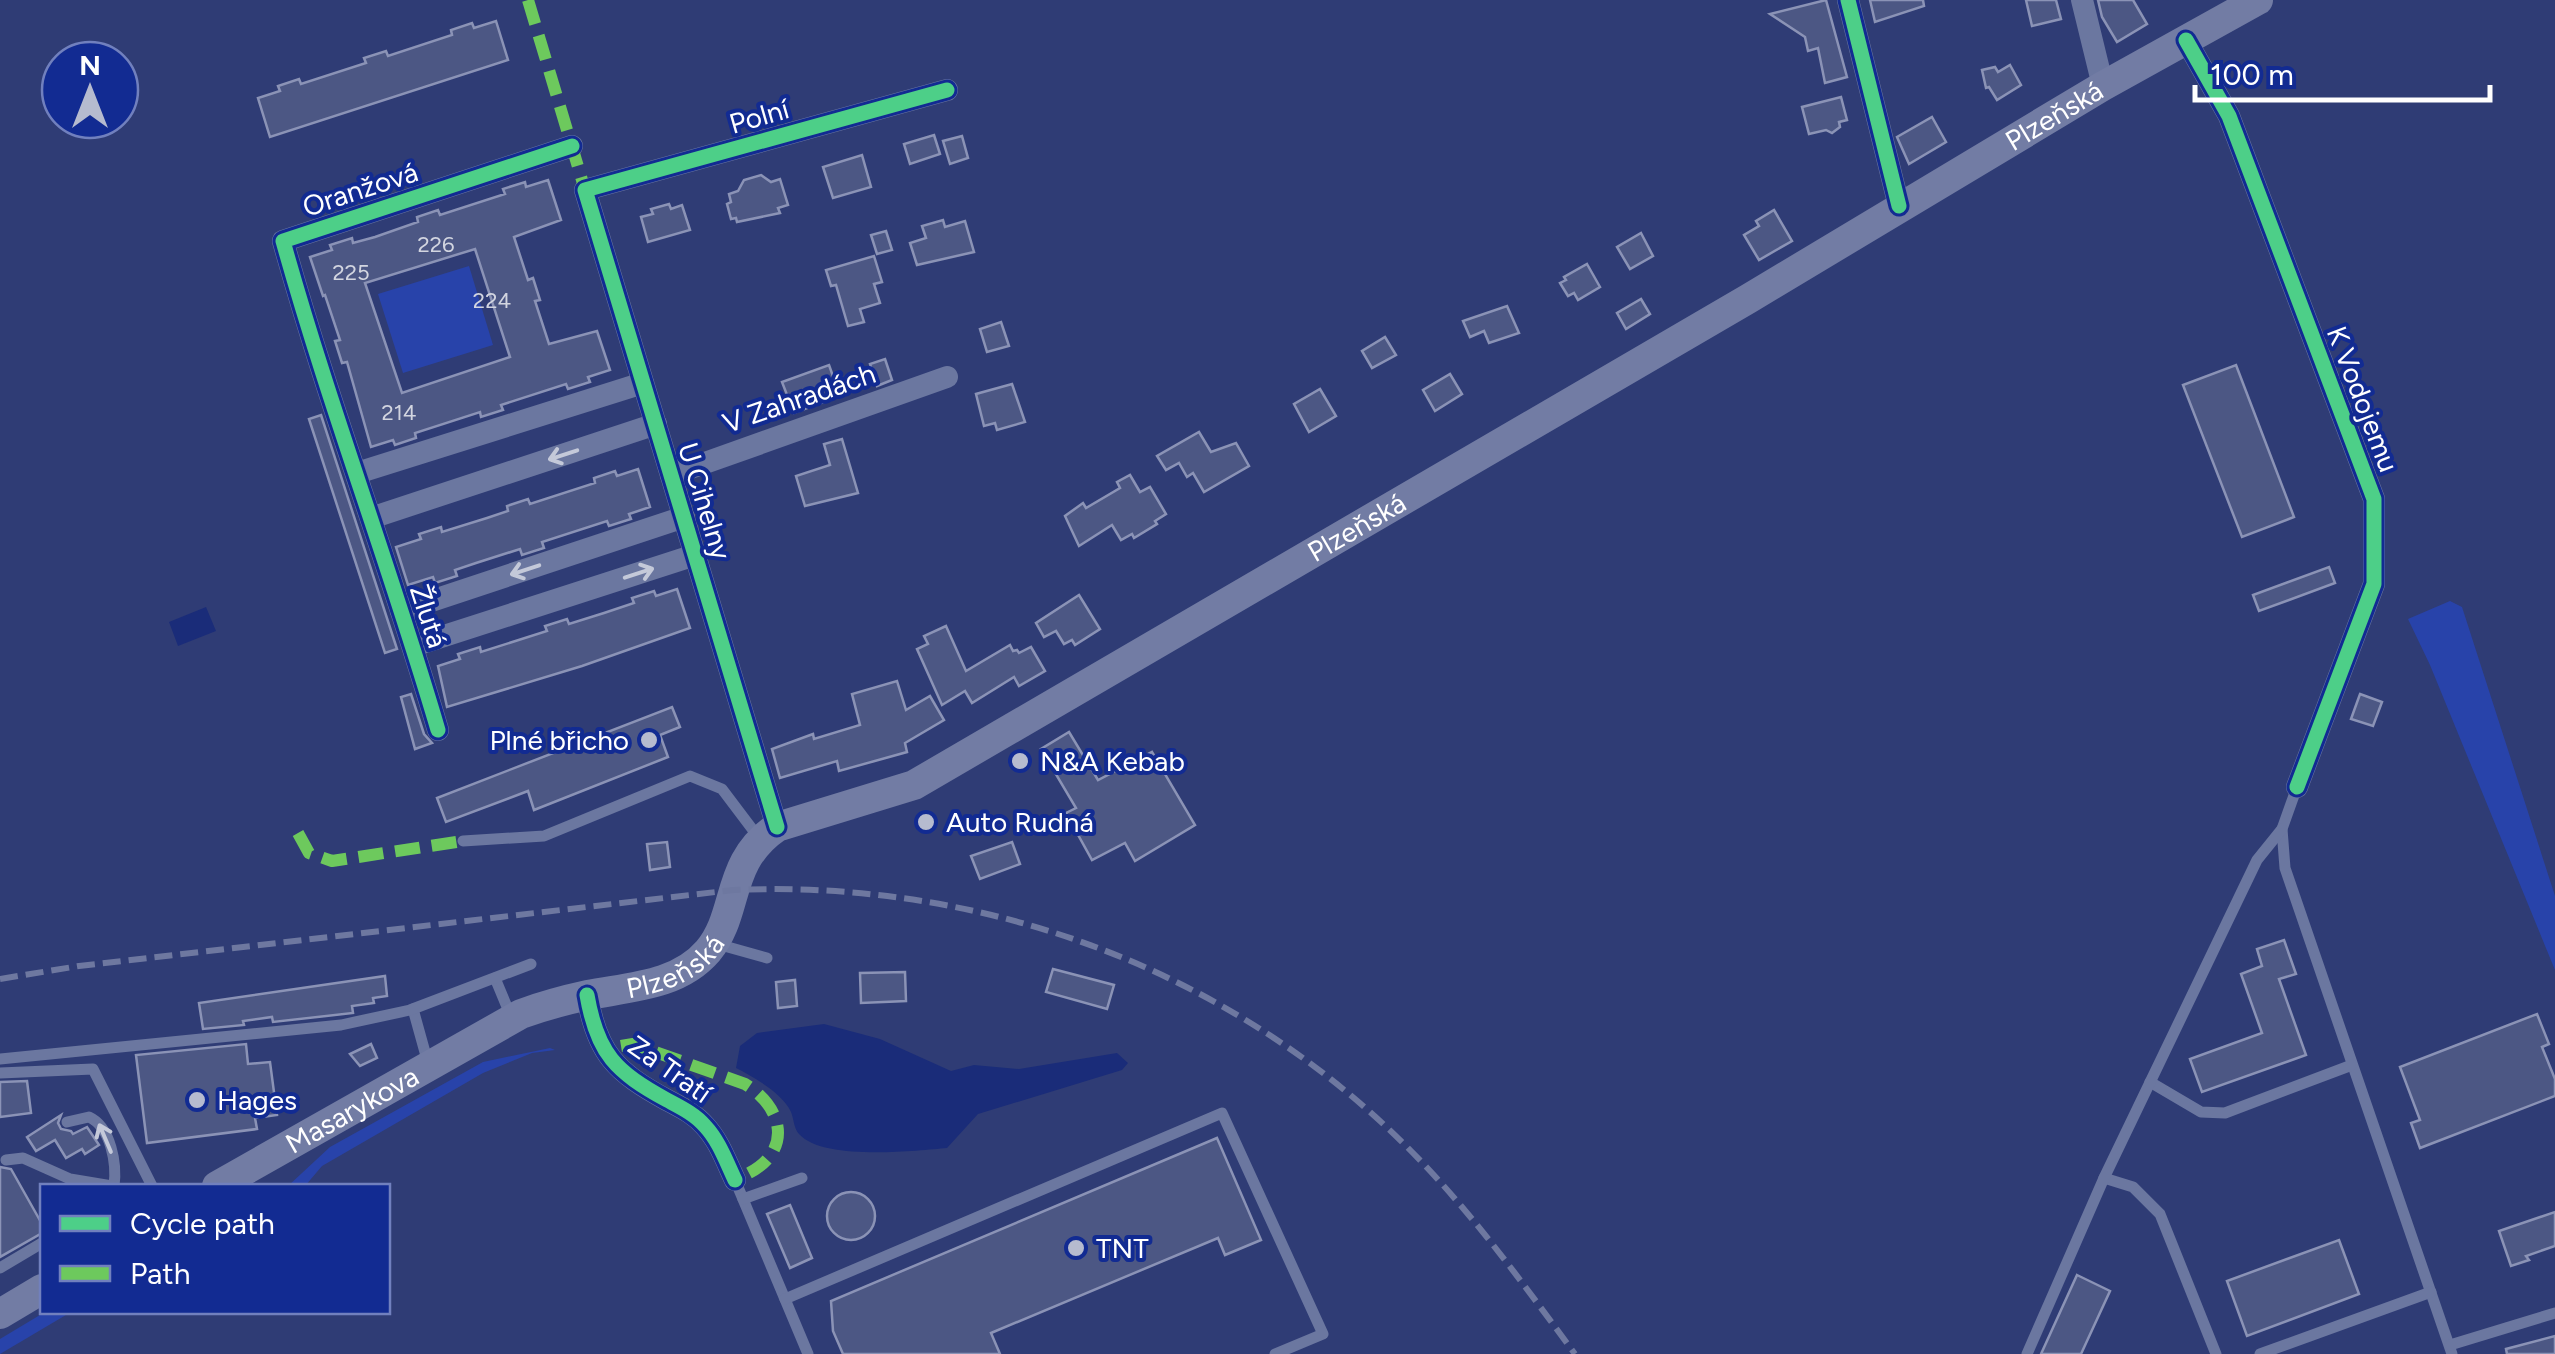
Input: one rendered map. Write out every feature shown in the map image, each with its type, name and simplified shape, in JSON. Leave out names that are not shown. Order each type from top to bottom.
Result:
[{"type":"main road","name":"Plzeňská","points":[[485,1033],[551,1003],[655,983],[676,975],[708,951],[737,876],[768,832],[914,786],[1748,299],[2103,86],[2258,0]]},
{"type":"main road","name":"Masarykova","points":[[221,1184],[485,1033]]},
{"type":"main road","points":[[0,1314],[40,1290]]},
{"type":"street","points":[[1848,0],[1899,206]]},
{"type":"street","points":[[2082,0],[2103,86]]},
{"type":"street","name":"K Vodojemu","points":[[2186,40],[2229,116],[2374,499],[2374,584],[2296,787]]},
{"type":"street","name":"Polní","points":[[585,190],[947,90]]},
{"type":"street","name":"Oranžová","points":[[357,474],[307,328],[283,241],[572,146]]},
{"type":"street","name":"U Cihelny","points":[[585,190],[695,555],[768,832]]},
{"type":"street","name":"V Zahradách","points":[[671,475],[948,377]]},
{"type":"street","points":[[357,474],[643,383]]},
{"type":"street","points":[[371,518],[656,424]]},
{"type":"street","name":"Žlutá","points":[[357,474],[438,730]]},
{"type":"street","name":"Žlutá","points":[[401,611],[684,517]]},
{"type":"street","name":"Žlutá","points":[[413,646],[695,555]]},
{"type":"street","name":"Za Tratí","points":[[587,996],[592,1028],[604,1053],[618,1068],[704,1124],[716,1140],[739,1190]]},
{"type":"lane","points":[[463,841],[544,836],[690,776],[722,789],[768,832]]},
{"type":"lane","points":[[2027,1354],[2104,1178],[2257,860],[2282,829],[2296,787]]},
{"type":"lane","points":[[2282,829],[2285,868],[2451,1350],[2555,1313]]},
{"type":"lane","points":[[713,942],[766,958]]},
{"type":"lane","points":[[0,1060],[342,1025],[413,1009],[531,964]]},
{"type":"lane","points":[[495,978],[512,1019]]},
{"type":"lane","points":[[413,1009],[429,1065]]},
{"type":"lane","points":[[2150,1082],[2201,1112],[2225,1113],[2352,1065]]},
{"type":"lane","points":[[0,1073],[94,1069],[151,1184]]},
{"type":"lane","points":[[785,1299],[1222,1112],[1324,1334],[1276,1354]]},
{"type":"lane","points":[[67,1122],[89,1117],[101,1125],[117,1166],[113,1184]]},
{"type":"lane","points":[[23,1158],[31,1143]]},
{"type":"lane","points":[[6,1160],[23,1158],[69,1183]]},
{"type":"lane","points":[[802,1178],[739,1190],[808,1354]]},
{"type":"lane","points":[[2104,1178],[2133,1187],[2160,1214],[2216,1354]]},
{"type":"lane","points":[[0,1268],[40,1244]]},
{"type":"lane","points":[[2260,1354],[2432,1292]]},
{"type":"shaded area","points":[[469,266],[493,345],[403,373],[378,294]]},
{"type":"shaded area","points":[[2450,601],[2462,607],[2555,896],[2555,970],[2408,619]]},
{"type":"shaded area","points":[[206,607],[216,631],[178,646],[169,622]]},
{"type":"shaded area","points":[[824,1024],[880,1039],[951,1071],[974,1065],[1019,1069],[1117,1053],[1128,1063],[1122,1070],[978,1114],[947,1148],[848,1151],[828,1148],[799,1134],[782,1099],[736,1068],[740,1046],[757,1033]]},
{"type":"shaded area","points":[[550,1048],[555,1050],[532,1053],[483,1073],[322,1166],[307,1184],[290,1184],[330,1147],[483,1062]]},
{"type":"shaded area","points":[[42,1314],[68,1314],[0,1354],[0,1339]]},
{"type":"building","points":[[1826,0],[1847,77],[1825,83],[1818,48],[1808,51],[1805,37],[1770,14]]},
{"type":"building","points":[[1870,0],[1923,0],[1924,6],[1875,22]]},
{"type":"building","points":[[2026,0],[2056,0],[2061,19],[2032,26]]},
{"type":"building","points":[[2098,0],[2133,0],[2147,24],[2117,42],[2102,17]]},
{"type":"building","points":[[496,21],[508,60],[270,137],[258,98],[280,91],[278,86],[299,79],[301,84],[366,63],[364,58],[386,51],[388,56],[452,35],[451,30],[472,23],[474,28]]},
{"type":"building","points":[[2010,65],[2021,85],[1997,100],[1986,88],[1982,70],[1995,67],[1998,72]]},
{"type":"building","points":[[1841,97],[1847,120],[1839,122],[1840,127],[1832,133],[1826,130],[1809,134],[1802,107]]},
{"type":"building","points":[[1932,117],[1946,142],[1909,164],[1897,137]]},
{"type":"building","points":[[934,135],[940,154],[910,164],[904,144]]},
{"type":"building","points":[[962,136],[968,158],[950,164],[943,141]]},
{"type":"building","points":[[862,155],[871,187],[833,198],[823,167]]},
{"type":"building","points":[[761,175],[771,182],[780,179],[788,205],[778,208],[780,213],[737,222],[736,218],[731,219],[729,194],[738,191],[744,180]]},
{"type":"building","points":[[548,180],[561,220],[514,237],[528,280],[533,278],[540,300],[535,301],[549,344],[597,331],[610,370],[588,377],[590,382],[568,389],[566,384],[501,405],[503,410],[481,417],[480,412],[415,433],[416,438],[395,445],[393,440],[371,447],[347,362],[342,363],[335,341],[340,340],[310,257],[332,250],[330,245],[352,238],[353,243],[418,222],[417,217],[438,210],[440,215],[505,194],[503,189],[525,182],[526,187]],"holes":[[[475,249],[510,357],[402,393],[365,283]]]},
{"type":"building","points":[[669,204],[671,209],[682,205],[690,230],[648,242],[641,217],[653,214],[651,209]]},
{"type":"building","points":[[1774,210],[1792,241],[1759,260],[1744,235],[1759,226],[1756,221]]},
{"type":"building","points":[[943,220],[945,227],[965,221],[974,252],[917,265],[910,243],[926,238],[922,226]]},
{"type":"building","points":[[886,231],[892,250],[877,254],[871,235]]},
{"type":"building","points":[[1641,233],[1653,256],[1630,269],[1617,247]]},
{"type":"building","points":[[874,256],[882,282],[874,284],[880,303],[860,309],[864,322],[848,326],[836,285],[831,286],[826,270]]},
{"type":"building","points":[[1587,264],[1600,287],[1578,300],[1574,293],[1568,296],[1560,283]]},
{"type":"building","points":[[1641,299],[1650,314],[1626,329],[1617,313]]},
{"type":"building","points":[[1507,306],[1519,333],[1489,343],[1484,331],[1470,337],[1463,321]]},
{"type":"building","points":[[1001,322],[1009,346],[987,352],[980,329]]},
{"type":"building","points":[[1385,337],[1396,355],[1372,368],[1362,351]]},
{"type":"building","points":[[885,359],[892,380],[877,386],[870,364]]},
{"type":"building","points":[[829,365],[840,396],[794,413],[782,382]]},
{"type":"building","points":[[2236,365],[2294,517],[2242,537],[2183,385]]},
{"type":"building","points":[[1450,374],[1462,394],[1435,411],[1423,390]]},
{"type":"building","points":[[1012,384],[1025,422],[997,430],[995,423],[984,426],[976,394]]},
{"type":"building","points":[[1320,389],[1336,416],[1309,432],[1294,404]]},
{"type":"building","points":[[321,415],[397,649],[385,653],[309,419]]},
{"type":"building","points":[[1199,432],[1211,452],[1236,443],[1249,466],[1204,492],[1193,473],[1187,477],[1179,463],[1166,470],[1157,456]]},
{"type":"building","points":[[842,439],[858,493],[805,506],[796,476],[830,465],[824,444]]},
{"type":"building","points":[[638,469],[650,507],[629,514],[631,519],[609,526],[607,521],[542,542],[544,548],[522,555],[520,549],[476,563],[455,570],[457,576],[435,583],[433,577],[408,585],[396,547],[421,539],[419,534],[441,527],[442,532],[508,511],[507,506],[528,499],[530,504],[595,483],[594,478],[615,471],[617,476]]},
{"type":"building","points":[[1130,475],[1140,492],[1150,487],[1166,514],[1134,538],[1132,534],[1121,540],[1112,525],[1079,546],[1065,516],[1083,503],[1086,508],[1120,488],[1117,482]]},
{"type":"building","points":[[2329,567],[2335,583],[2259,611],[2253,595]]},
{"type":"building","points":[[677,589],[690,628],[447,707],[438,666],[460,659],[458,654],[480,647],[481,652],[547,631],[545,626],[567,619],[569,624],[634,603],[632,598],[654,591],[656,596]]},
{"type":"building","points":[[1079,595],[1100,629],[1075,645],[1072,640],[1064,644],[1056,631],[1044,637],[1036,623]]},
{"type":"building","points":[[946,626],[966,671],[1010,645],[1019,653],[1031,647],[1045,671],[1019,686],[1014,677],[972,703],[965,691],[942,705],[917,649],[928,644],[924,636]]},
{"type":"building","points":[[897,681],[906,710],[930,696],[944,720],[905,743],[907,752],[839,771],[837,761],[780,778],[772,749],[813,734],[814,739],[860,725],[852,694]]},
{"type":"building","points":[[411,694],[424,734],[432,743],[415,749],[401,697]]},
{"type":"building","points":[[2360,694],[2382,702],[2373,726],[2351,719]]},
{"type":"building","points":[[672,707],[680,727],[660,735],[668,757],[534,810],[528,791],[446,822],[437,798]]},
{"type":"building","points":[[1069,732],[1098,780],[1152,752],[1195,825],[1135,861],[1125,843],[1092,860],[1066,813],[1076,808],[1041,749]]},
{"type":"building","points":[[667,842],[670,867],[650,870],[647,844]]},
{"type":"building","points":[[1012,842],[1020,864],[980,879],[971,856]]},
{"type":"building","points":[[2284,940],[2296,974],[2279,979],[2306,1055],[2202,1092],[2190,1059],[2262,1033],[2241,974],[2262,966],[2257,949]]},
{"type":"building","points":[[1053,969],[1114,985],[1107,1009],[1046,992]]},
{"type":"building","points":[[905,972],[906,1001],[861,1003],[860,973]]},
{"type":"building","points":[[385,976],[387,996],[373,998],[374,1003],[352,1006],[353,1013],[273,1022],[272,1017],[243,1021],[244,1025],[203,1029],[199,1003]]},
{"type":"building","points":[[795,980],[797,1006],[778,1008],[776,982]]},
{"type":"building","points":[[2537,1014],[2549,1044],[2542,1047],[2555,1079],[2555,1096],[2420,1148],[2411,1123],[2420,1120],[2400,1067]]},
{"type":"building","name":"Hages","points":[[246,1044],[248,1064],[270,1062],[277,1115],[255,1118],[257,1129],[147,1143],[136,1055]]},
{"type":"building","points":[[371,1044],[377,1058],[360,1066],[350,1054]]},
{"type":"building","points":[[27,1081],[31,1113],[0,1117],[0,1082]]},
{"type":"building","points":[[61,1115],[61,1129],[73,1134],[87,1127],[99,1145],[85,1154],[82,1149],[66,1158],[55,1140],[36,1151],[27,1137]]},
{"type":"building","name":"TNT","points":[[1217,1138],[1261,1240],[1225,1255],[1218,1238],[991,1333],[1000,1354],[843,1354],[833,1331],[831,1301]]},
{"type":"building","points":[[0,1167],[11,1169],[40,1220],[40,1234],[0,1257]]},
{"type":"building","points":[[851,1192],[868,1199],[875,1216],[868,1233],[851,1240],[834,1233],[827,1216],[834,1199]]},
{"type":"building","points":[[790,1205],[812,1258],[790,1268],[767,1214]]},
{"type":"building","points":[[2555,1212],[2555,1246],[2511,1266],[2499,1231]]},
{"type":"building","points":[[2339,1240],[2359,1294],[2247,1336],[2227,1281]]},
{"type":"building","points":[[2077,1275],[2110,1291],[2081,1354],[2041,1354]]},
{"type":"building","points":[[2555,1336],[2555,1354],[2507,1354],[2506,1349]]},
{"type":"railway","points":[[0,979],[79,966],[733,890],[828,891],[921,901],[1012,920],[1101,949],[1186,987],[1267,1034],[1343,1089],[1413,1153],[1456,1200],[1575,1354]]},
{"type":"marked path","points":[[528,0],[585,190]]},
{"type":"marked path","points":[[298,833],[309,853],[332,861],[463,841]]},
{"type":"marked path","points":[[621,1046],[633,1044],[745,1084],[758,1093],[775,1116],[777,1141],[763,1164],[749,1173]]},
{"type":"cycle path","points":[[1848,0],[1899,206]]},
{"type":"cycle path","points":[[2186,40],[2229,116],[2374,499],[2374,584],[2297,787]]},
{"type":"cycle path","points":[[777,827],[585,190],[947,90]]},
{"type":"cycle path","points":[[438,730],[283,241],[572,146]]},
{"type":"cycle path","points":[[587,995],[597,1032],[612,1059],[634,1080],[701,1122],[718,1145],[735,1180]]},
{"type":"place","name":"Plné břicho","points":[[649,740]]},
{"type":"place","name":"N&A Kebab","points":[[1020,761]]},
{"type":"place","name":"Auto Rudná","points":[[926,822]]},
{"type":"place","name":"Hages","points":[[197,1100]]},
{"type":"place","name":"TNT","points":[[1076,1248]]}]
